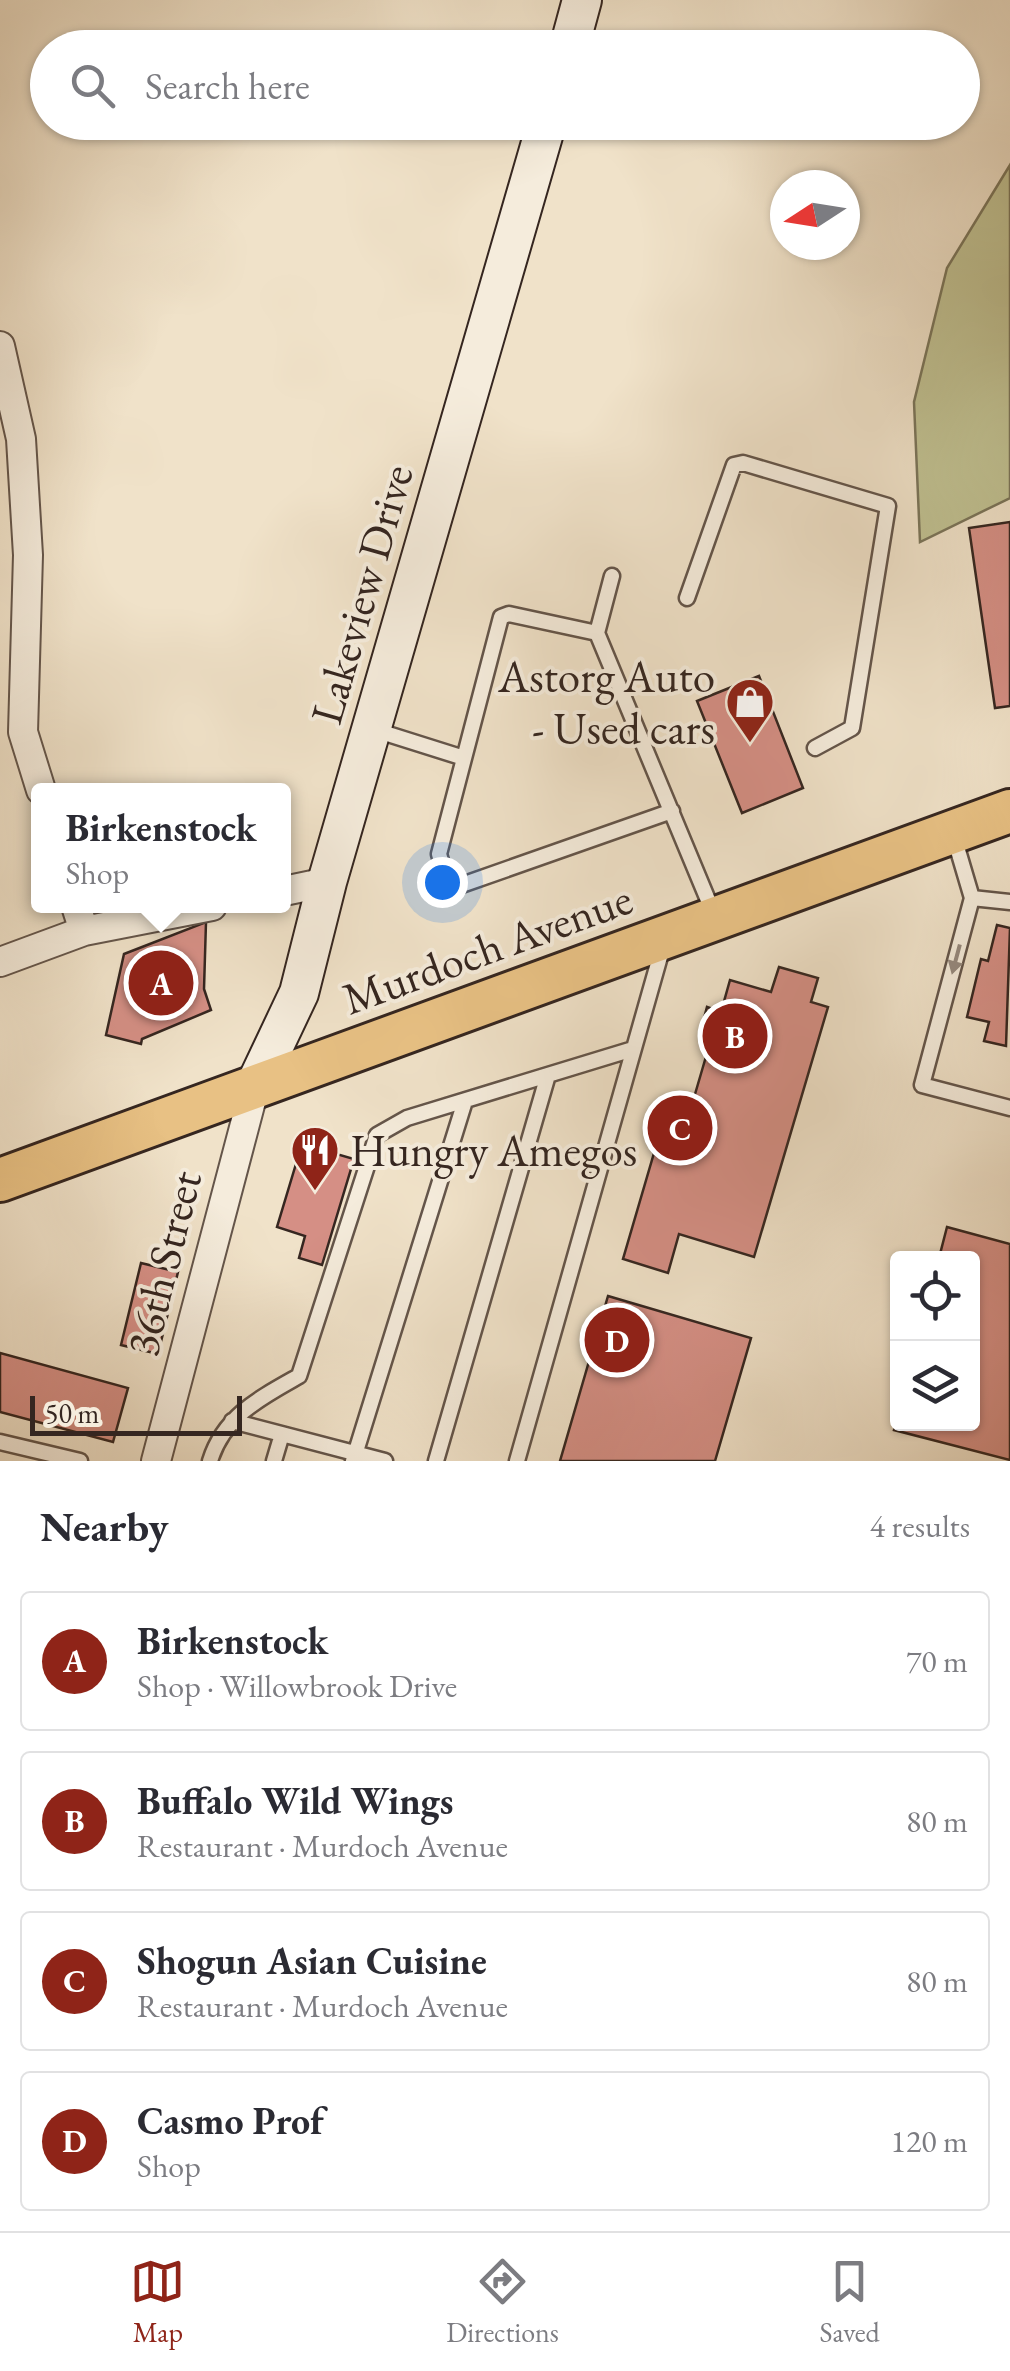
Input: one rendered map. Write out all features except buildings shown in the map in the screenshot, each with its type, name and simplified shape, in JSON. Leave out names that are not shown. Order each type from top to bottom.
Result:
[{"type":"main road","name":"Murdoch Avenue","points":[[0,1180],[1010,811]]},
{"type":"street","points":[[573,30],[582,0]]},
{"type":"street","name":"Lakeview Drive","points":[[255,1086],[299,993],[327,882],[542,140]]},
{"type":"street","points":[[0,346],[22,440],[28,555],[24,732],[39,783]]},
{"type":"street","points":[[291,890],[327,882]]},
{"type":"street","points":[[0,962],[80,918],[135,913]]},
{"type":"street","name":"36th Street","points":[[156,1461],[255,1086]]},
{"type":"lane","points":[[687,598],[734,465],[743,463],[888,506],[852,728],[815,748]]},
{"type":"lane","points":[[612,576],[597,634],[715,918]]},
{"type":"lane","points":[[597,634],[508,614],[501,617],[438,854],[448,885],[454,888],[672,811]]},
{"type":"lane","points":[[372,729],[464,758]]},
{"type":"lane","points":[[952,831],[972,898],[922,1086],[1010,1108]]},
{"type":"lane","points":[[972,898],[1010,902]]},
{"type":"lane","points":[[517,1461],[666,936]]},
{"type":"lane","points":[[210,1461],[218,1434],[249,1405],[300,1376],[376,1136],[407,1118],[633,1050]]},
{"type":"lane","points":[[436,1461],[548,1076]]},
{"type":"lane","points":[[354,1456],[464,1101]]},
{"type":"lane","points":[[232,1421],[354,1456],[385,1461]]},
{"type":"lane","points":[[274,1461],[282,1434]]},
{"type":"lane","points":[[0,1442],[80,1461]]},
{"type":"green space","points":[[1010,165],[1010,498],[920,542],[914,402],[947,268]]},
{"type":"place","name":"Astorg Auto - Used cars","points":[[750,744]]},
{"type":"place","name":"Birkenstock","points":[[161,983]]},
{"type":"place","name":"Buffalo Wild Wings","points":[[735,1036]]},
{"type":"place","name":"Shogun Asian Cuisine","points":[[680,1128]]},
{"type":"place","name":"Hungry Amegos","points":[[315,1192]]},
{"type":"place","name":"Casmo Prof","points":[[617,1340]]}]
